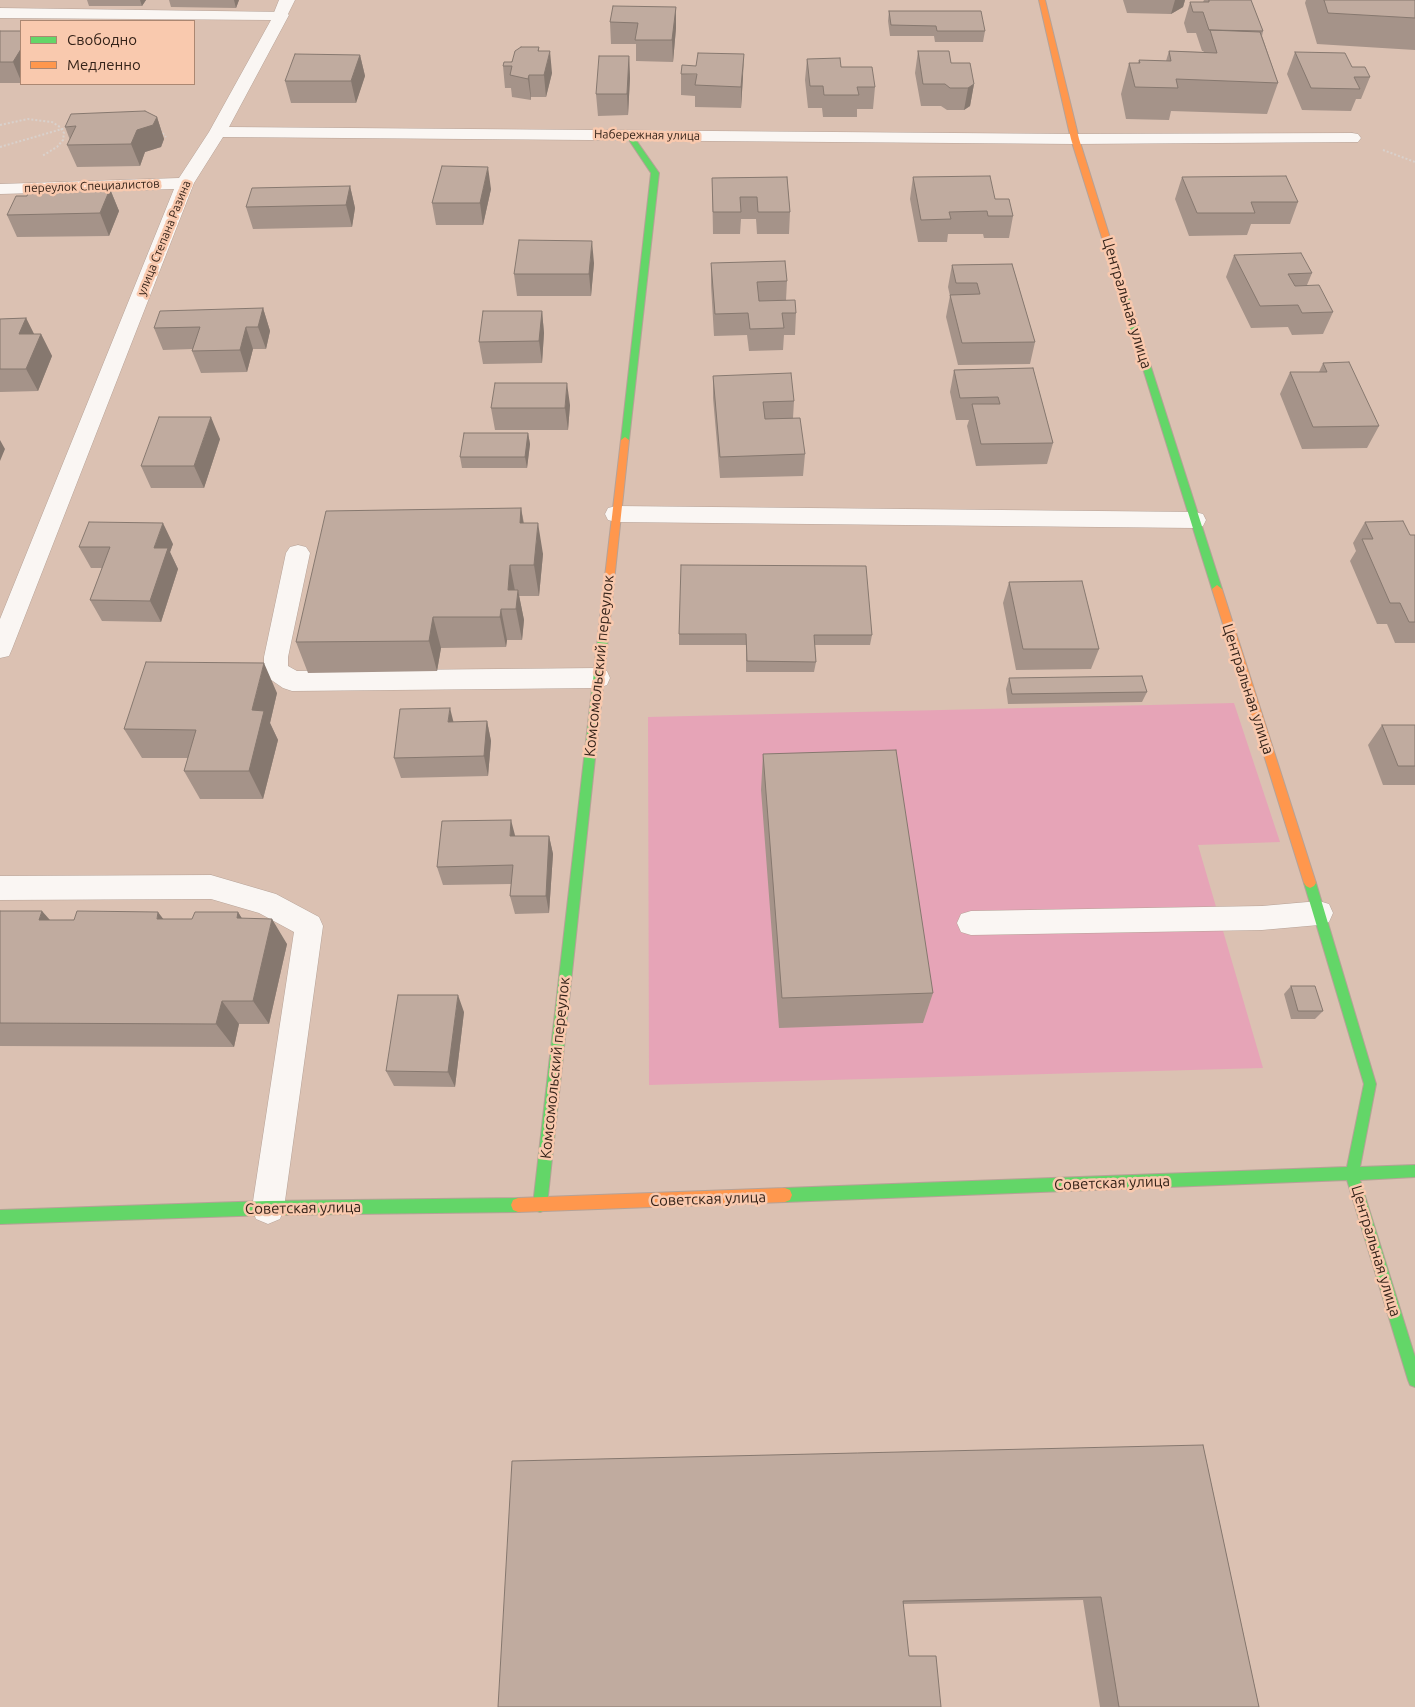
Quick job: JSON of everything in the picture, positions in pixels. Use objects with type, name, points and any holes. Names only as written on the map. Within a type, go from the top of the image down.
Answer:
[{"type":"street","name":"Центральная улица","points":[[1042,0],[1075,139],[1319,913],[1370,1084],[1352,1174],[1415,1380]]},
{"type":"street","name":"улица Степана Разина","points":[[0,13],[284,8],[218,132],[185,183],[0,649]]},
{"type":"street","name":"Набережная улица","points":[[218,132],[1075,139],[1352,138]]},
{"type":"street","name":"Комсомольский переулок","points":[[540,1205],[655,173],[629,134]]},
{"type":"street","name":"переулок Специалистов","points":[[0,189],[185,183]]},
{"type":"street","points":[[616,514],[1195,520]]},
{"type":"street","points":[[298,553],[276,657],[276,670],[292,681],[598,678]]},
{"type":"street","points":[[0,888],[211,887],[266,903],[310,926],[268,1208]]},
{"type":"street","points":[[971,923],[1262,918],[1319,913]]},
{"type":"street","name":"Советская улица","points":[[0,1217],[268,1208],[540,1205],[1415,1172]]},
{"type":"path","points":[[0,125],[14,121],[42,119],[52,122],[61,128],[64,133],[63,140],[57,147],[40,156]]},
{"type":"path","points":[[0,147],[61,128],[76,126]]},
{"type":"path","points":[[159,130],[166,137]]},
{"type":"shaded area","points":[[1234,703],[1280,842],[1198,845],[1263,1068],[649,1085],[648,717]]},
{"type":"building","points":[[1209,0],[1251,0],[1263,31],[1209,30],[1203,12],[1193,12],[1190,2],[1209,2]]},
{"type":"building","points":[[1324,0],[1415,0],[1415,18],[1328,13]]},
{"type":"building","points":[[613,6],[676,7],[672,40],[635,40],[638,23],[610,22]]},
{"type":"building","points":[[889,11],[981,11],[985,31],[937,31],[936,26],[891,25]]},
{"type":"building","points":[[1210,30],[1260,32],[1278,83],[1176,79],[1178,88],[1135,87],[1129,63],[1140,63],[1139,60],[1171,61],[1169,51],[1217,53]]},
{"type":"building","points":[[0,31],[20,31],[20,51],[13,62],[0,62]]},
{"type":"building","points":[[521,47],[539,47],[538,51],[550,51],[544,75],[529,75],[528,79],[510,75],[512,66],[503,66],[504,62],[512,62],[515,51]]},
{"type":"building","points":[[918,51],[949,51],[951,63],[970,63],[974,84],[968,88],[950,88],[945,84],[923,84]]},
{"type":"building","points":[[1295,52],[1345,53],[1352,67],[1365,67],[1370,77],[1354,77],[1360,89],[1311,88]]},
{"type":"building","points":[[698,53],[744,54],[741,87],[695,85],[697,74],[681,74],[682,65],[696,66]]},
{"type":"building","points":[[295,54],[360,55],[351,81],[285,81]]},
{"type":"building","points":[[599,56],[629,56],[627,94],[596,94]]},
{"type":"building","points":[[840,58],[841,67],[872,67],[875,87],[857,87],[859,95],[824,95],[823,86],[810,86],[807,59]]},
{"type":"building","points":[[145,111],[157,117],[153,125],[137,130],[131,144],[67,145],[76,126],[65,127],[71,114]]},
{"type":"building","points":[[442,166],[488,167],[480,203],[432,203]]},
{"type":"building","points":[[990,176],[995,199],[1009,199],[1013,216],[988,216],[987,211],[949,212],[951,219],[921,220],[913,177]]},
{"type":"building","points":[[1286,176],[1298,202],[1251,202],[1255,213],[1197,213],[1182,177]]},
{"type":"building","points":[[787,177],[790,212],[758,212],[757,197],[740,197],[741,212],[713,212],[712,178]]},
{"type":"building","points":[[350,186],[346,205],[246,207],[252,188]]},
{"type":"building","points":[[110,189],[100,213],[7,215],[16,196],[27,196],[29,190]]},
{"type":"building","points":[[519,240],[592,241],[589,274],[514,274]]},
{"type":"building","points":[[1301,253],[1312,273],[1288,274],[1295,286],[1319,285],[1333,312],[1302,313],[1298,305],[1260,306],[1234,255]]},
{"type":"building","points":[[785,261],[787,281],[757,282],[759,301],[795,300],[796,313],[782,313],[784,328],[750,329],[748,313],[715,314],[711,263]]},
{"type":"building","points":[[1012,264],[1035,342],[962,343],[950,295],[980,294],[977,283],[956,283],[952,265]]},
{"type":"building","points":[[263,308],[258,327],[246,327],[240,350],[192,351],[200,327],[154,328],[160,311]]},
{"type":"building","points":[[483,311],[542,311],[539,341],[479,342]]},
{"type":"building","points":[[26,318],[19,334],[41,334],[26,369],[0,369],[0,319]]},
{"type":"building","points":[[1349,362],[1379,426],[1313,427],[1290,372],[1327,372],[1323,363]]},
{"type":"building","points":[[1033,368],[1053,443],[981,444],[972,404],[1000,404],[998,397],[960,398],[954,370]]},
{"type":"building","points":[[791,373],[794,401],[763,402],[765,419],[800,418],[805,454],[720,457],[713,376]]},
{"type":"building","points":[[495,383],[567,383],[565,408],[491,408]]},
{"type":"building","points":[[159,417],[211,417],[194,466],[141,466]]},
{"type":"building","points":[[464,433],[528,433],[525,457],[460,457]]},
{"type":"building","points":[[521,508],[520,523],[538,523],[534,565],[510,565],[508,590],[518,590],[516,609],[501,609],[500,617],[433,617],[429,641],[296,642],[326,511]]},
{"type":"building","points":[[1403,521],[1410,535],[1415,535],[1415,622],[1409,622],[1400,603],[1390,603],[1362,539],[1373,539],[1365,522]]},
{"type":"building","points":[[89,522],[163,523],[154,548],[168,548],[150,601],[90,600],[110,547],[79,547]]},
{"type":"building","points":[[681,565],[866,566],[872,635],[814,635],[816,662],[747,661],[746,634],[679,634]]},
{"type":"building","points":[[1082,581],[1099,649],[1023,649],[1009,582]]},
{"type":"building","points":[[146,662],[264,663],[252,710],[264,711],[249,771],[184,771],[196,730],[124,729]]},
{"type":"building","points":[[1142,676],[1147,692],[1012,694],[1009,678]]},
{"type":"building","points":[[450,708],[448,722],[487,721],[484,756],[394,758],[400,709]]},
{"type":"building","points":[[1382,725],[1415,725],[1415,766],[1398,766]]},
{"type":"building","points":[[896,750],[933,993],[782,998],[763,754]]},
{"type":"building","points":[[511,820],[510,836],[549,836],[546,896],[510,896],[513,865],[437,867],[442,821]]},
{"type":"building","points":[[0,911],[42,911],[39,920],[74,920],[77,911],[158,912],[157,919],[192,919],[195,912],[238,912],[237,918],[272,919],[253,1001],[222,1001],[216,1024],[0,1023]]},
{"type":"building","points":[[1291,986],[1315,986],[1323,1011],[1298,1011]]},
{"type":"building","points":[[398,995],[458,995],[448,1072],[386,1071]]},
{"type":"building","points":[[1203,1445],[1259,1707],[1119,1707],[1101,1597],[903,1601],[909,1656],[936,1656],[941,1707],[498,1707],[512,1461]]},
{"type":"traffic: fast","points":[[625,440],[655,173],[629,134]]},
{"type":"traffic: fast","points":[[1123,292],[1217,589]]},
{"type":"traffic: fast","points":[[540,1205],[605,619]]},
{"type":"traffic: fast","points":[[1310,883],[1370,1084],[1352,1174],[1415,1380]]},
{"type":"traffic: fast","points":[[785,1195],[1415,1171]]},
{"type":"traffic: fast","points":[[0,1217],[268,1208],[518,1205]]},
{"type":"traffic: slow","points":[[1042,0],[1075,139],[1123,292]]},
{"type":"traffic: slow","points":[[605,619],[625,440]]},
{"type":"traffic: slow","points":[[1217,589],[1310,883]]},
{"type":"traffic: slow","points":[[518,1205],[785,1195]]}]
